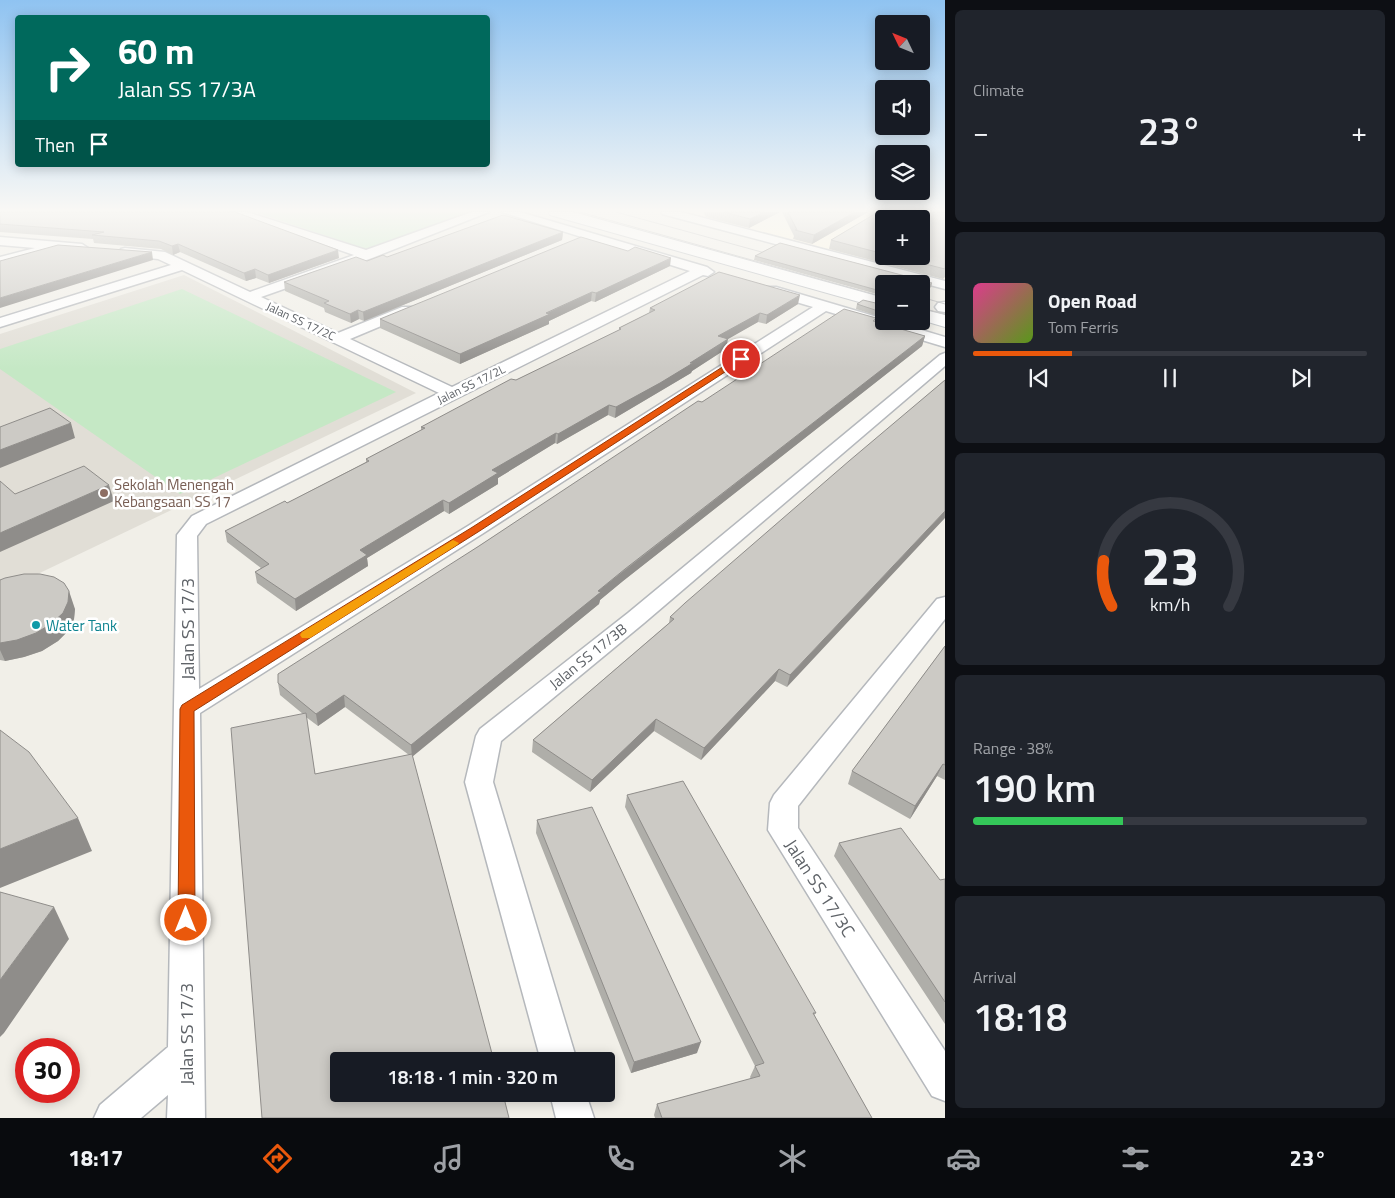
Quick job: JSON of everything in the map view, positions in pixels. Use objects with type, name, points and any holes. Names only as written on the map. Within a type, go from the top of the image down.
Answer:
[{"type":"main road","points":[[742,264],[875,301]]},
{"type":"main road","points":[[930,303],[945,307]]},
{"type":"main road","points":[[930,317],[945,321]]},
{"type":"street","name":"Jalan SS 17/2C","points":[[180,264],[452,393]]},
{"type":"street","points":[[249,297],[342,264]]},
{"type":"street","points":[[682,264],[720,276]]},
{"type":"street","points":[[866,264],[945,284]]},
{"type":"street","points":[[0,323],[184,266]]},
{"type":"street","name":"Jalan SS 17/2L","points":[[240,498],[702,270]]},
{"type":"street","points":[[758,286],[945,342]]},
{"type":"street","points":[[338,339],[418,306]]},
{"type":"street","points":[[187,709],[474,530],[824,306]]},
{"type":"street","name":"Jalan SS 17/3B","points":[[556,1052],[479,782],[489,736],[643,611],[945,358]]},
{"type":"street","name":"Jalan SS 17/3","points":[[186,1118],[187,535],[199,520],[240,498]]},
{"type":"street","name":"Jalan SS 17/3C","points":[[945,604],[784,803],[783,830],[945,1083]]},
{"type":"street","points":[[113,1118],[186,1055]]},
{"type":"street","points":[[570,1102],[575,1118]]},
{"type":"shaded area","points":[[855,264],[930,265],[945,264],[945,288],[930,284],[930,275],[896,275]]},
{"type":"shaded area","name":"Sekolah Menengah Kebangsaan SS 17","points":[[184,275],[416,393],[0,592],[0,334]]},
{"type":"green space","points":[[182,289],[396,392],[180,494],[0,369],[0,349]]},
{"type":"building","points":[[0,264],[112,264],[0,298]]},
{"type":"building","points":[[224,264],[298,264],[268,275],[255,269],[244,273]]},
{"type":"building","points":[[335,264],[483,264],[363,312],[358,310],[350,314],[324,303],[329,301],[284,282]]},
{"type":"building","points":[[514,264],[658,264],[596,293],[592,292],[546,313],[550,314],[460,354],[380,319]]},
{"type":"building","points":[[784,264],[860,264],[902,275],[875,275],[875,289]]},
{"type":"building","points":[[930,264],[945,264],[945,269],[929,265]]},
{"type":"building","points":[[719,272],[800,295],[767,315],[760,313],[718,336],[728,339],[660,383],[616,407],[609,405],[492,470],[498,473],[449,503],[443,500],[360,550],[367,555],[295,599],[255,572],[269,564],[225,531],[285,501],[287,503],[369,461],[366,459],[511,379],[516,380],[621,329],[619,328],[655,310],[650,308]]},
{"type":"building","points":[[863,300],[875,303],[875,310],[857,304]]},
{"type":"building","points":[[844,309],[875,318],[873,321],[875,322],[875,330],[904,330],[925,336],[625,569],[598,591],[601,592],[411,745],[344,695],[316,714],[278,683],[278,674],[479,546],[698,401],[702,402]]},
{"type":"building","points":[[945,380],[945,511],[790,675],[779,669],[704,748],[656,719],[592,780],[533,740],[674,619],[670,617],[685,603]]},
{"type":"building","points":[[50,408],[71,423],[0,450],[0,427]]},
{"type":"building","points":[[84,466],[109,485],[0,533],[0,481],[15,494]]},
{"type":"building","name":"Water Tank","points":[[24,574],[40,574],[54,577],[64,583],[69,591],[68,602],[63,613],[51,624],[36,633],[17,640],[0,643],[0,580]]},
{"type":"building","points":[[945,646],[945,765],[943,764],[915,806],[852,771]]},
{"type":"building","points":[[306,713],[315,774],[412,754],[492,1052],[330,1052],[330,1102],[505,1102],[509,1118],[262,1118],[231,728]]},
{"type":"building","points":[[0,730],[29,752],[78,818],[0,849]]},
{"type":"building","points":[[683,781],[816,1013],[813,1013],[872,1118],[662,1118],[657,1104],[760,1076],[755,1066],[764,1063],[627,795]]},
{"type":"building","points":[[592,807],[701,1042],[634,1062],[537,820]]},
{"type":"building","points":[[901,828],[940,880],[945,879],[945,1002],[839,843]]},
{"type":"building","points":[[0,892],[54,907],[0,980]]},
{"type":"tram line","points":[[767,264],[875,294]]},
{"type":"tram line","points":[[930,300],[945,304]]},
{"type":"tram line","points":[[930,310],[945,314]]},
{"type":"slow traffic","points":[[306,635],[453,543]]},
{"type":"place","name":"Sekolah Menengah Kebangsaan SS 17","points":[[104,493]]},
{"type":"place","name":"Water Tank","points":[[36,625]]},
{"type":"route","points":[[186,920],[187,709],[474,530],[741,359]]}]
